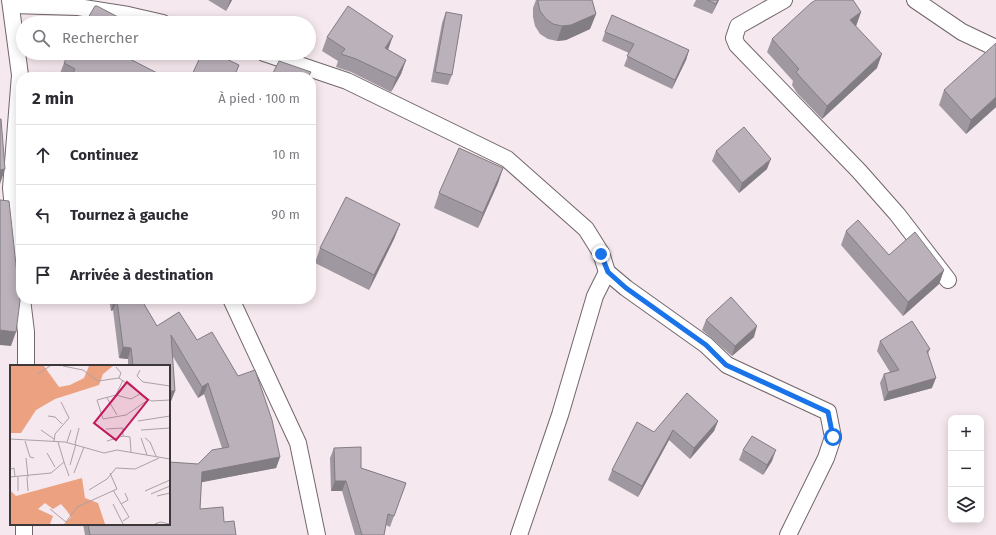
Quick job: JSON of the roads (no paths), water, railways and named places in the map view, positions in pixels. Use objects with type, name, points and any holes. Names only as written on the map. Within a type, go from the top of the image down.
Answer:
[{"type":"street","points":[[784,0],[738,26],[734,38],[737,45],[859,170],[897,214],[948,280]]},
{"type":"street","points":[[915,0],[962,32],[996,48]]},
{"type":"street","points":[[16,43],[11,3],[78,7],[126,16]]},
{"type":"street","points":[[18,60],[20,72]]},
{"type":"street","points":[[285,60],[347,81],[507,159],[586,229],[601,254],[608,272],[626,288],[706,345],[726,365],[828,412],[833,437],[826,458],[788,535]]},
{"type":"street","points":[[519,535],[560,415],[595,296],[608,272]]},
{"type":"street","points":[[23,304],[26,332],[26,365]]},
{"type":"street","points":[[233,304],[298,443],[317,535]]}]
